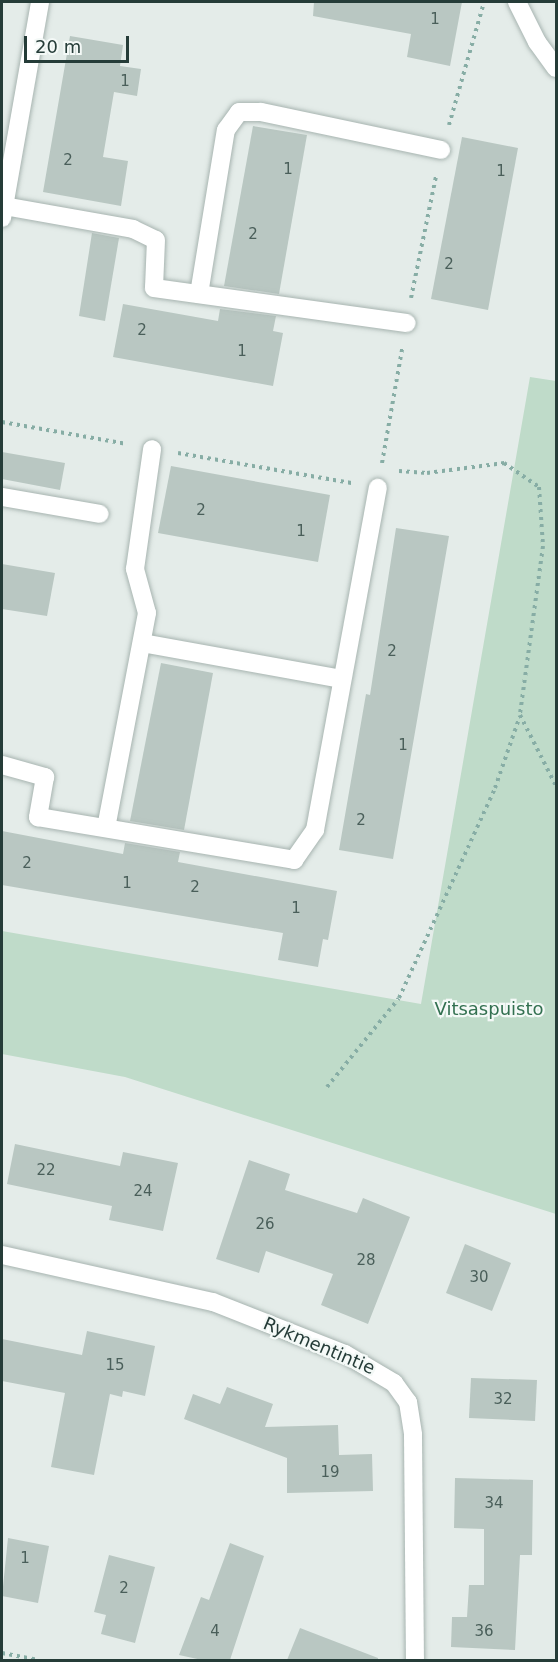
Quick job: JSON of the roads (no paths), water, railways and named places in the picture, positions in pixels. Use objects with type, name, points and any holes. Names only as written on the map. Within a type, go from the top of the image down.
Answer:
[{"type":"street","points":[[40,2],[3,212],[133,229],[156,240],[154,288],[407,323]]},
{"type":"street","points":[[517,2],[537,42],[556,68]]},
{"type":"street","points":[[199,294],[226,130],[239,112],[261,112],[441,150]]},
{"type":"street","points":[[106,828],[147,613],[135,569],[152,448]]},
{"type":"street","points":[[2,765],[45,777],[38,817],[294,860],[315,830],[378,488]]},
{"type":"street","points":[[2,497],[100,514]]},
{"type":"street","points":[[142,643],[342,679]]},
{"type":"street","name":"Rykmentintie","points":[[2,1255],[213,1302],[345,1353],[394,1383],[408,1402],[413,1436],[415,1660]]},
{"type":"park label","name":"Vitsaspuisto","points":[[489,1009]]}]
